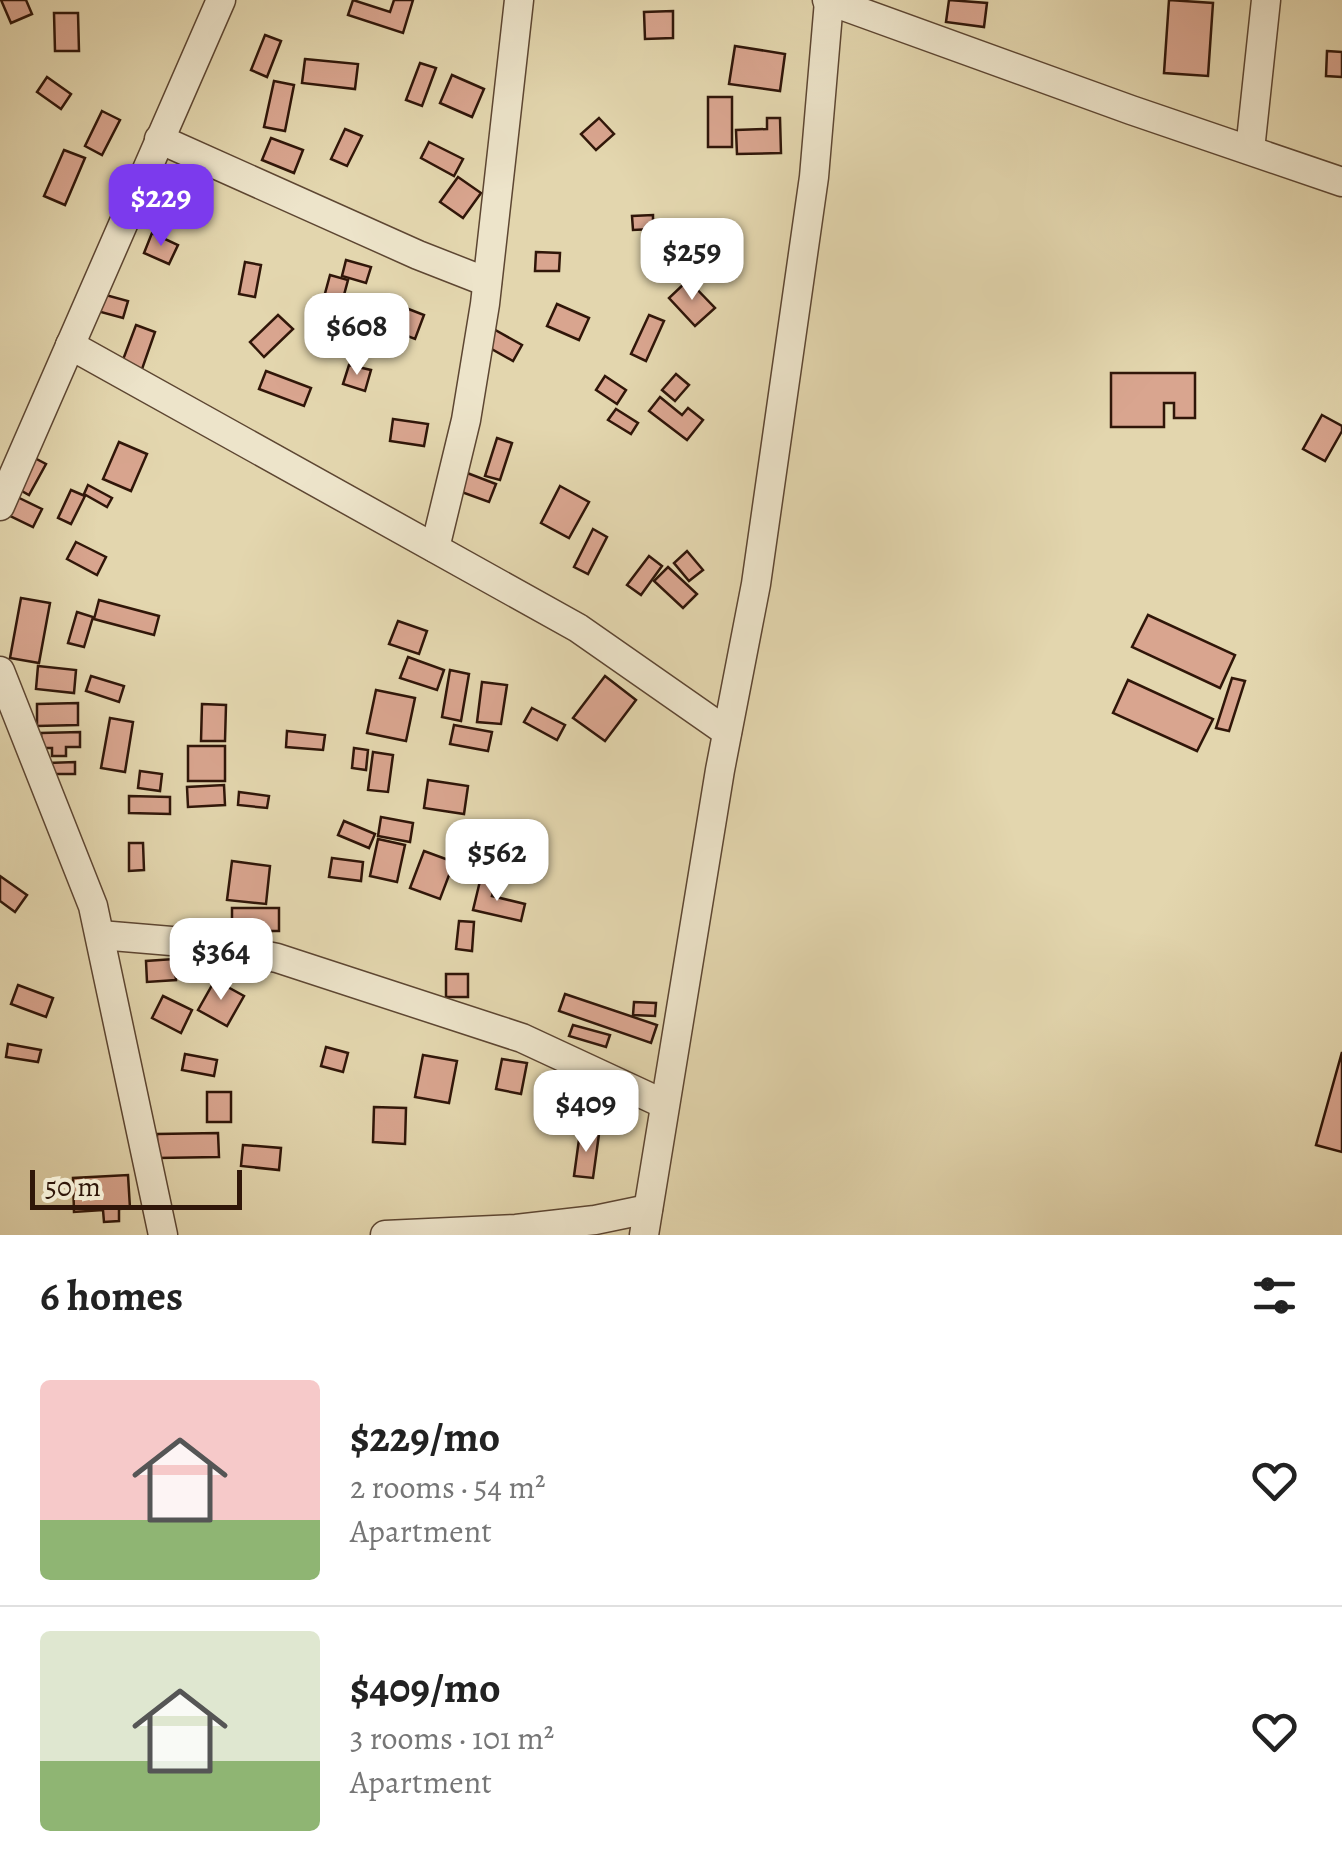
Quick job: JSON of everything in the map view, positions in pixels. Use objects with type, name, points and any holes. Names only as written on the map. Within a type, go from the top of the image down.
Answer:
[{"type":"street","points":[[0,506],[221,0]]},
{"type":"street","points":[[435,548],[466,420],[519,0]]},
{"type":"street","points":[[385,1235],[516,1229],[596,1220],[646,1222],[756,584],[814,177],[828,0],[1342,182]]},
{"type":"street","points":[[1250,150],[1266,0]]},
{"type":"street","points":[[159,139],[486,282]]},
{"type":"street","points":[[70,345],[578,628],[728,732]]},
{"type":"street","points":[[0,671],[93,906],[163,1235]]},
{"type":"street","points":[[100,935],[207,944],[277,958],[522,1038],[664,1104]]},
{"type":"building","points":[[1,0],[26,0],[32,14],[11,23]]},
{"type":"building","points":[[353,0],[390,12],[394,0],[413,0],[403,33],[348,15]]},
{"type":"building","points":[[949,0],[987,3],[984,27],[946,22]]},
{"type":"building","points":[[1169,0],[1213,3],[1208,76],[1164,73]]},
{"type":"building","points":[[673,11],[673,38],[645,39],[644,12]]},
{"type":"building","points":[[54,13],[78,13],[79,51],[55,51]]},
{"type":"building","points":[[265,35],[281,41],[267,77],[251,70]]},
{"type":"building","points":[[735,46],[785,54],[780,91],[729,84]]},
{"type":"building","points":[[1327,51],[1342,52],[1342,77],[1326,76]]},
{"type":"building","points":[[305,59],[358,64],[355,89],[302,83]]},
{"type":"building","points":[[420,63],[436,68],[422,106],[406,100]]},
{"type":"building","points":[[452,75],[484,89],[472,117],[440,103]]},
{"type":"building","points":[[47,77],[71,94],[61,109],[37,92]]},
{"type":"building","points":[[274,81],[294,85],[285,131],[264,127]]},
{"type":"building","points":[[708,97],[732,97],[732,147],[708,147]]},
{"type":"building","points":[[102,111],[120,120],[102,155],[85,146]]},
{"type":"building","points":[[599,118],[614,134],[596,150],[581,134]]},
{"type":"building","points":[[767,118],[780,118],[781,153],[737,154],[736,130],[767,129]]},
{"type":"building","points":[[345,129],[362,136],[347,166],[331,159]]},
{"type":"building","points":[[271,138],[303,150],[294,173],[262,160]]},
{"type":"building","points":[[429,142],[463,159],[454,176],[421,158]]},
{"type":"building","points":[[64,150],[85,158],[65,205],[44,196]]},
{"type":"building","points":[[458,177],[481,193],[463,218],[440,202]]},
{"type":"building","points":[[653,215],[653,229],[633,230],[632,216]]},
{"type":"building","points":[[152,233],[178,245],[169,264],[144,253]]},
{"type":"building","points":[[536,252],[560,253],[559,271],[535,271]]},
{"type":"building","points":[[346,260],[371,267],[366,283],[342,276]]},
{"type":"building","points":[[245,262],[261,265],[255,297],[239,294]]},
{"type":"building","points":[[330,275],[348,280],[338,317],[320,312]]},
{"type":"building","points":[[688,280],[715,308],[695,326],[669,298]]},
{"type":"building","points":[[102,294],[128,301],[123,318],[97,311]]},
{"type":"building","points":[[393,303],[424,315],[415,339],[384,327]]},
{"type":"building","points":[[557,304],[589,318],[579,340],[547,326]]},
{"type":"building","points":[[278,315],[293,329],[264,357],[250,342]]},
{"type":"building","points":[[649,315],[664,321],[646,361],[631,354]]},
{"type":"building","points":[[136,325],[155,332],[141,372],[121,365]]},
{"type":"building","points":[[490,327],[522,345],[513,361],[481,343]]},
{"type":"building","points":[[349,365],[371,370],[365,391],[343,384]]},
{"type":"building","points":[[266,371],[311,388],[304,406],[259,389]]},
{"type":"building","points":[[1111,373],[1195,373],[1195,418],[1174,418],[1174,403],[1164,403],[1164,427],[1111,427]]},
{"type":"building","points":[[676,374],[689,385],[675,401],[662,390]]},
{"type":"building","points":[[605,376],[626,390],[617,404],[596,390]]},
{"type":"building","points":[[660,397],[682,415],[688,408],[703,420],[687,440],[649,411]]},
{"type":"building","points":[[616,409],[638,423],[631,434],[608,420]]},
{"type":"building","points":[[1322,415],[1342,426],[1325,461],[1303,449]]},
{"type":"building","points":[[393,419],[428,424],[424,446],[390,441]]},
{"type":"building","points":[[497,438],[512,443],[500,480],[485,476]]},
{"type":"building","points":[[119,442],[147,454],[131,491],[103,479]]},
{"type":"building","points":[[27,454],[46,464],[29,495],[11,485]]},
{"type":"building","points":[[462,471],[496,484],[489,502],[456,490]]},
{"type":"building","points":[[88,485],[112,498],[107,507],[84,494]]},
{"type":"building","points":[[560,486],[589,502],[569,538],[541,523]]},
{"type":"building","points":[[71,490],[85,496],[71,524],[58,518]]},
{"type":"building","points":[[9,493],[42,509],[33,527],[0,511]]},
{"type":"building","points":[[593,529],[607,537],[588,574],[574,567]]},
{"type":"building","points":[[76,542],[106,557],[97,575],[67,559]]},
{"type":"building","points":[[687,551],[703,570],[689,581],[674,563]]},
{"type":"building","points":[[649,556],[662,566],[641,595],[627,585]]},
{"type":"building","points":[[668,567],[697,594],[683,608],[654,581]]},
{"type":"building","points":[[21,598],[50,603],[39,663],[10,658]]},
{"type":"building","points":[[99,600],[159,616],[154,635],[94,619]]},
{"type":"building","points":[[77,612],[93,617],[84,647],[68,643]]},
{"type":"building","points":[[1148,615],[1235,655],[1220,688],[1132,647]]},
{"type":"building","points":[[398,621],[427,631],[419,654],[389,644]]},
{"type":"building","points":[[408,657],[444,670],[437,690],[400,678]]},
{"type":"building","points":[[38,666],[76,670],[74,693],[36,689]]},
{"type":"building","points":[[450,670],[469,674],[461,721],[442,717]]},
{"type":"building","points":[[91,676],[124,686],[119,702],[86,691]]},
{"type":"building","points":[[605,676],[636,700],[605,741],[573,718]]},
{"type":"building","points":[[1232,678],[1245,681],[1229,731],[1216,728]]},
{"type":"building","points":[[1128,680],[1213,719],[1197,751],[1113,713]]},
{"type":"building","points":[[482,682],[507,685],[501,724],[477,722]]},
{"type":"building","points":[[376,690],[415,698],[406,741],[367,733]]},
{"type":"building","points":[[78,703],[78,725],[37,726],[37,704]]},
{"type":"building","points":[[202,704],[226,705],[225,741],[201,741]]},
{"type":"building","points":[[532,708],[565,725],[557,740],[524,722]]},
{"type":"building","points":[[110,718],[133,722],[125,772],[101,768]]},
{"type":"building","points":[[454,725],[492,732],[488,751],[450,744]]},
{"type":"building","points":[[287,731],[325,735],[323,750],[286,747]]},
{"type":"building","points":[[80,732],[80,747],[66,747],[66,756],[52,756],[52,748],[42,748],[41,733]]},
{"type":"building","points":[[188,746],[225,746],[225,781],[188,781]]},
{"type":"building","points":[[354,748],[368,750],[366,770],[352,768]]},
{"type":"building","points":[[373,752],[393,755],[388,792],[368,790]]},
{"type":"building","points":[[75,762],[75,774],[48,774],[48,763]]},
{"type":"building","points":[[140,771],[162,774],[160,791],[138,788]]},
{"type":"building","points":[[428,780],[468,786],[464,814],[424,808]]},
{"type":"building","points":[[224,785],[225,805],[188,807],[187,787]]},
{"type":"building","points":[[239,792],[269,796],[267,808],[238,805]]},
{"type":"building","points":[[129,796],[170,797],[170,814],[129,813]]},
{"type":"building","points":[[381,817],[413,823],[410,842],[378,836]]},
{"type":"building","points":[[344,821],[375,834],[369,848],[338,835]]},
{"type":"building","points":[[378,839],[405,845],[397,882],[370,876]]},
{"type":"building","points":[[129,843],[143,843],[144,870],[129,871]]},
{"type":"building","points":[[424,851],[454,862],[440,899],[410,888]]},
{"type":"building","points":[[332,858],[363,862],[361,881],[329,877]]},
{"type":"building","points":[[232,861],[270,866],[266,904],[227,900]]},
{"type":"building","points":[[0,876],[27,895],[15,912],[0,901]]},
{"type":"building","points":[[480,881],[495,885],[492,896],[525,904],[521,921],[473,910]]},
{"type":"building","points":[[232,908],[279,908],[279,931],[232,931]]},
{"type":"building","points":[[459,921],[474,922],[472,951],[456,949]]},
{"type":"building","points":[[209,953],[241,955],[240,972],[209,970]]},
{"type":"building","points":[[174,959],[176,980],[147,982],[146,961]]},
{"type":"building","points":[[446,974],[468,974],[468,997],[446,997]]},
{"type":"building","points":[[215,980],[244,996],[227,1026],[198,1010]]},
{"type":"building","points":[[18,985],[53,998],[46,1017],[11,1004]]},
{"type":"building","points":[[565,994],[657,1025],[651,1043],[559,1011]]},
{"type":"building","points":[[163,996],[192,1010],[181,1033],[152,1018]]},
{"type":"building","points":[[634,1002],[656,1003],[655,1016],[633,1015]]},
{"type":"building","points":[[573,1025],[610,1035],[606,1047],[569,1036]]},
{"type":"building","points":[[8,1044],[41,1050],[38,1062],[6,1057]]},
{"type":"building","points":[[326,1047],[348,1053],[343,1072],[321,1066]]},
{"type":"building","points":[[1342,1052],[1342,1152],[1316,1145]]},
{"type":"building","points":[[185,1054],[217,1060],[214,1076],[182,1070]]},
{"type":"building","points":[[423,1055],[457,1061],[449,1103],[415,1097]]},
{"type":"building","points":[[502,1059],[527,1063],[521,1094],[496,1089]]},
{"type":"building","points":[[207,1092],[231,1092],[231,1122],[207,1122]]},
{"type":"building","points":[[374,1107],[406,1108],[405,1144],[373,1142]]},
{"type":"building","points":[[580,1132],[599,1134],[593,1178],[574,1176]]},
{"type":"building","points":[[218,1133],[219,1157],[157,1158],[157,1134]]},
{"type":"building","points":[[243,1145],[281,1148],[279,1170],[241,1166]]},
{"type":"building","points":[[128,1175],[130,1208],[119,1209],[119,1221],[104,1222],[103,1210],[74,1212],[73,1178]]}]
